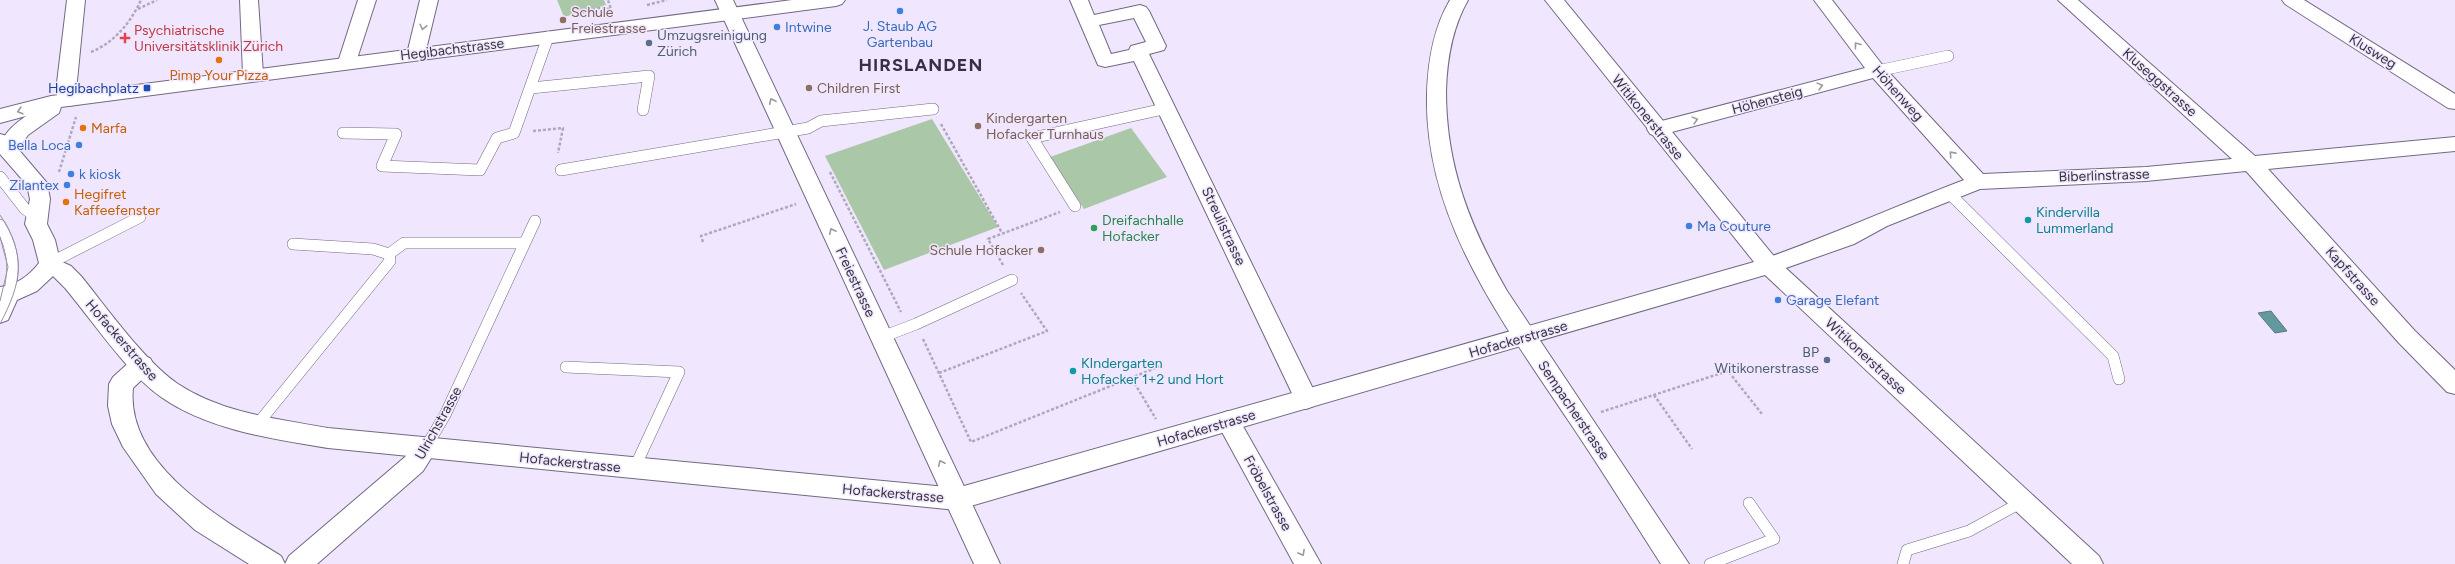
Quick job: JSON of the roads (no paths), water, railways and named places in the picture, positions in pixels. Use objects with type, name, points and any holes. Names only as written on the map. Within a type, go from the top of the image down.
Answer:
[{"type":"street","points":[[73,105],[66,91],[76,0]]},
{"type":"street","points":[[249,0],[253,74]]},
{"type":"street","points":[[347,62],[367,0]]},
{"type":"street","points":[[416,54],[429,0]]},
{"type":"street","name":"Hegibachstrasse","points":[[4,145],[27,124],[73,105],[253,74],[548,37],[727,7],[836,0]]},
{"type":"street","points":[[1079,0],[1088,22],[1105,61],[1140,54],[1138,50],[1157,46],[1140,11],[1088,22]]},
{"type":"street","name":"Sempacherstrasse","points":[[1459,0],[1445,34],[1436,83],[1436,130],[1442,167],[1449,195],[1468,241],[1525,337],[1676,564]]},
{"type":"street","name":"Witikonerstrasse","points":[[1554,0],[1769,266],[2090,564]]},
{"type":"street","name":"Höhenweg","points":[[1823,0],[1877,71],[1978,182]]},
{"type":"street","name":"Kluseggstrasse","points":[[2067,0],[2252,165]]},
{"type":"street","name":"Klusweg","points":[[2291,0],[2455,103]]},
{"type":"street","name":"Freiestrasse","points":[[727,7],[957,499],[983,563]]},
{"type":"street","name":"Streulistrasse","points":[[1140,54],[1168,108],[1306,399]]},
{"type":"street","name":"Höhensteig","points":[[1657,129],[1877,71]]},
{"type":"street","name":"Hegibachstrasse","points":[[0,116],[51,102],[73,105]]},
{"type":"street","name":"Biberlinstrasse","points":[[1769,266],[1846,238],[1880,221],[1978,182],[2027,178],[2146,174],[2252,165],[2455,144]]},
{"type":"street","points":[[3,301],[29,285],[43,274],[50,264],[44,240],[36,224],[40,199],[37,183],[4,145]]},
{"type":"street","name":"Kapfstrasse","points":[[2252,165],[2407,337],[2455,386]]},
{"type":"street","name":"Hofackerstrasse","points":[[50,264],[63,272],[73,282],[142,365],[169,390],[197,406],[256,426],[306,435],[634,469],[957,499],[1769,266]]},
{"type":"street","points":[[142,365],[121,384],[120,408],[130,437],[148,466],[175,497],[204,522],[272,564]]},
{"type":"street","name":"Fröbelstrasse","points":[[1228,421],[1308,564]]},
{"type":"street","name":"Ulrichstrasse","points":[[298,564],[414,464],[426,447]]},
{"type":"lane","points":[[343,133],[396,134],[382,166],[480,170],[497,138],[514,133],[548,37]]},
{"type":"lane","points":[[1877,71],[1948,56]]},
{"type":"lane","points":[[531,88],[649,76],[643,110]]},
{"type":"lane","points":[[1075,206],[1032,138],[1168,108]]},
{"type":"lane","points":[[561,170],[808,128],[821,121],[933,110]]},
{"type":"lane","points":[[0,177],[25,208],[36,217]]},
{"type":"lane","points":[[1949,193],[2114,356],[2119,379]]},
{"type":"lane","points":[[50,264],[140,217]]},
{"type":"lane","name":"Ulrichstrasse","points":[[426,447],[445,415],[535,221]]},
{"type":"lane","points":[[0,225],[12,251],[14,271],[3,301]]},
{"type":"lane","points":[[389,254],[404,243],[524,243]]},
{"type":"lane","points":[[293,244],[373,249],[389,254]]},
{"type":"lane","points":[[256,426],[382,274],[390,261],[389,254]]},
{"type":"lane","points":[[882,337],[912,326],[1012,280]]},
{"type":"lane","points":[[566,368],[679,372],[634,469]]},
{"type":"lane","points":[[1903,564],[1907,550],[1970,531],[2022,502]]},
{"type":"lane","points":[[1710,564],[1774,539],[1748,503]]},
{"type":"tram line","points":[[0,215],[9,230],[18,256],[17,282],[0,324]]},
{"type":"tram line","points":[[0,237],[8,267],[0,301]]},
{"type":"place","name":"J. Staub AG Gartenbau","points":[[900,11]]},
{"type":"place","name":"Schule Freiestrasse","points":[[563,20]]},
{"type":"place","name":"Intwine","points":[[777,27]]},
{"type":"place","name":"Psychiatrische Universitätsklinik Zürich","points":[[125,38]]},
{"type":"place","name":"Umzugsreinigung Zürich","points":[[649,43]]},
{"type":"place","name":"Pimp Your Pizza","points":[[219,60]]},
{"type":"place","name":"Hegibachplatz","points":[[147,88]]},
{"type":"place","name":"Children First","points":[[809,88]]},
{"type":"place","name":"Kindergarten Hofacker Turnhaus","points":[[978,126]]},
{"type":"place","name":"Marfa","points":[[83,128]]},
{"type":"place","name":"Bella Loca","points":[[79,145]]},
{"type":"place","name":"k kiosk","points":[[71,174]]},
{"type":"place","name":"Zilantex","points":[[67,185]]},
{"type":"place","name":"Hegifret Kaffeefenster","points":[[66,202]]},
{"type":"place","name":"Kindervilla Lummerland","points":[[2028,220]]},
{"type":"place","name":"Ma Couture","points":[[1689,226]]},
{"type":"place","name":"Dreifachhalle Hofacker","points":[[1094,228]]},
{"type":"place","name":"Schule Hofacker","points":[[1041,250]]},
{"type":"place","name":"Garage Elefant","points":[[1778,300]]},
{"type":"place","name":"BP Witikonerstrasse","points":[[1827,360]]},
{"type":"place","name":"KIndergarten Hofacker 1+2 und Hort","points":[[1073,371]]},
{"type":"district","name":"HIRSLANDEN","points":[[921,65]]}]
